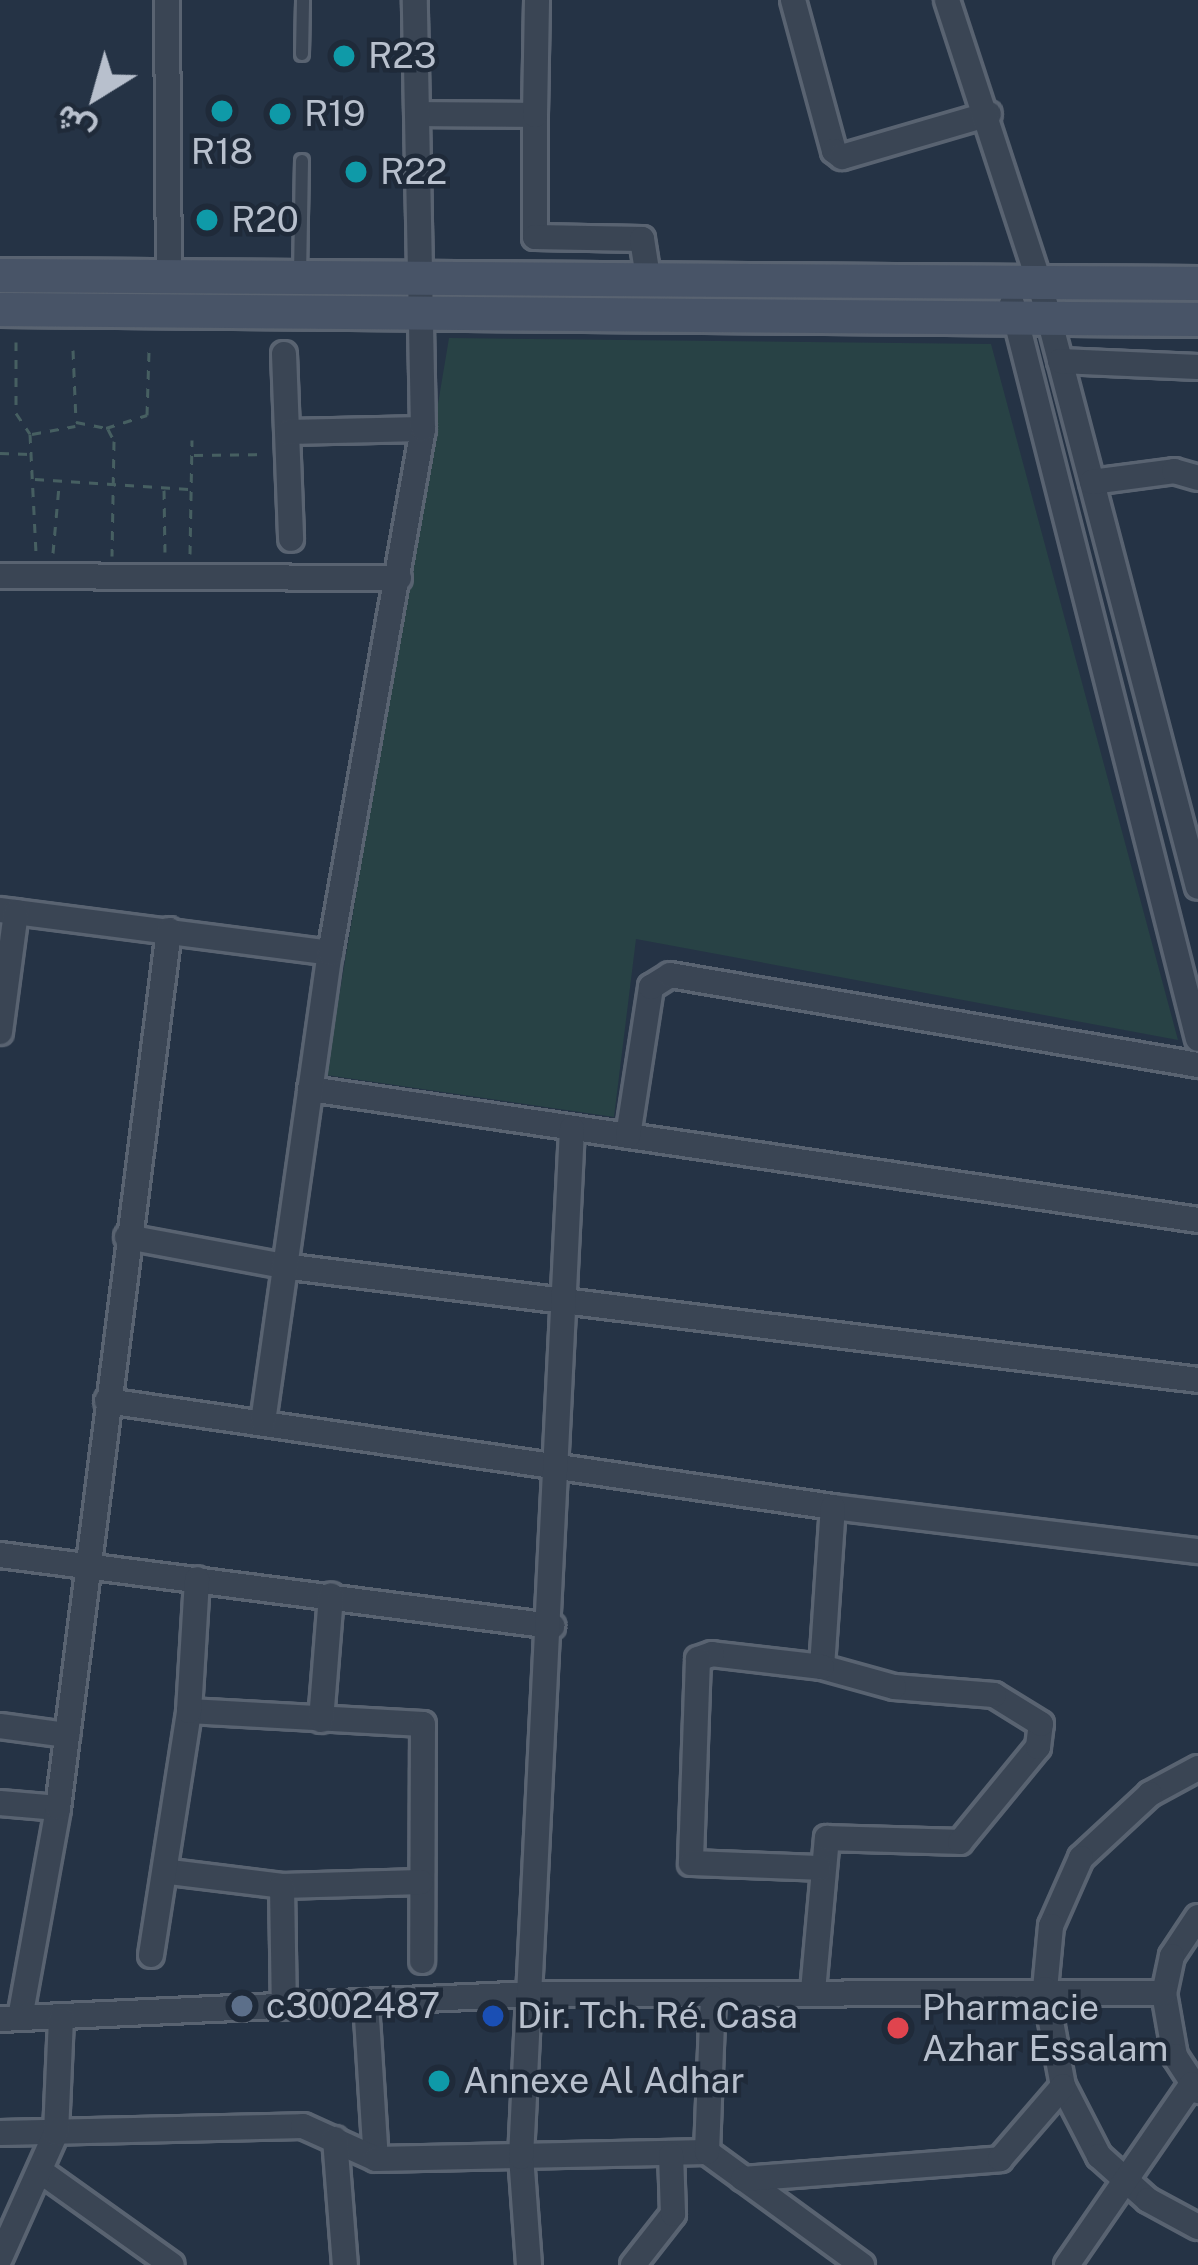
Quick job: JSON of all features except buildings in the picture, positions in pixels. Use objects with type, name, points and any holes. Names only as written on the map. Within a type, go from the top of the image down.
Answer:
[{"type":"street","points":[[167,0],[169,277]]},
{"type":"street","points":[[263,1422],[330,953],[423,429],[415,0]]},
{"type":"street","points":[[534,276],[537,0]]},
{"type":"street","points":[[793,0],[834,151],[842,157],[989,114]]},
{"type":"street","points":[[947,0],[989,114],[1028,244],[1026,284],[1011,318],[1198,1040]]},
{"type":"street","points":[[420,114],[535,115]]},
{"type":"street","points":[[535,237],[642,239],[648,277]]},
{"type":"street","points":[[0,275],[1198,284]]},
{"type":"street","points":[[1026,284],[1048,318],[1198,887]]},
{"type":"street","points":[[0,309],[1198,319]]},
{"type":"street","points":[[284,354],[291,539]]},
{"type":"street","points":[[1060,361],[1198,367]]},
{"type":"street","points":[[288,443],[423,429]]},
{"type":"street","points":[[1092,482],[1174,471],[1198,478]]},
{"type":"street","points":[[0,576],[399,578]]},
{"type":"street","points":[[0,1032],[8,911],[330,953]]},
{"type":"street","points":[[169,929],[58,1808],[10,2019],[532,1994],[713,1998],[813,1991],[1164,1993]]},
{"type":"street","points":[[628,1136],[651,987],[670,975],[1198,1065]]},
{"type":"street","points":[[310,1089],[1198,1220]]},
{"type":"street","points":[[529,2265],[521,2157],[552,1626],[572,1127]]},
{"type":"street","points":[[128,1237],[284,1266],[1198,1380]]},
{"type":"street","points":[[107,1401],[832,1508],[1198,1551]]},
{"type":"street","points":[[822,1667],[832,1508]]},
{"type":"street","points":[[0,1555],[552,1626]]},
{"type":"street","points":[[151,1955],[155,1900],[170,1872],[190,1711],[196,1580]]},
{"type":"street","points":[[321,1720],[331,1595]]},
{"type":"street","points":[[813,1991],[819,1868],[832,1836],[960,1842],[1004,1796],[1044,1729],[994,1695],[848,1679],[822,1667],[712,1654],[698,1659],[689,1857],[698,1866],[819,1868]]},
{"type":"street","points":[[190,1711],[423,1724],[422,1961]]},
{"type":"street","points":[[0,1726],[67,1735]]},
{"type":"street","points":[[1198,1768],[1150,1795],[1081,1858],[1051,1926],[1045,1989],[1063,2086],[1099,2156],[1122,2182],[1198,2227]]},
{"type":"street","points":[[0,1803],[58,1808]]},
{"type":"street","points":[[170,1872],[282,1886],[421,1882]]},
{"type":"street","points":[[282,1886],[284,2007]]},
{"type":"street","points":[[1078,2262],[1122,2182],[1195,2087],[1170,2041],[1164,1993],[1172,1956],[1198,1917]]},
{"type":"street","points":[[707,2152],[713,1998]]},
{"type":"street","points":[[366,2002],[376,2158]]},
{"type":"street","points":[[0,2258],[43,2173],[56,2133],[61,2019]]},
{"type":"street","points":[[743,2179],[1000,2158],[1063,2086]]},
{"type":"street","points":[[0,2133],[303,2126],[376,2158],[707,2152],[862,2265]]},
{"type":"street","points":[[334,2139],[345,2265]]},
{"type":"street","points":[[633,2265],[673,2214],[671,2155]]},
{"type":"street","points":[[43,2173],[172,2265]]},
{"type":"lane","points":[[302,0],[302,54]]},
{"type":"lane","points":[[300,276],[302,161]]},
{"type":"path","points":[[16,342],[16,413],[30,434],[38,554],[56,549],[59,484]]},
{"type":"path","points":[[74,350],[79,424]]},
{"type":"path","points":[[30,434],[79,424],[106,428],[147,416],[149,350]]},
{"type":"path","points":[[106,428],[114,441],[112,577]]},
{"type":"path","points":[[164,488],[164,547],[177,557],[193,551],[192,440]]},
{"type":"path","points":[[192,455],[288,443]]},
{"type":"path","points":[[0,453],[32,454]]},
{"type":"path","points":[[34,477],[59,484],[189,489]]},
{"type":"green space","points":[[449,338],[991,344],[1178,1040],[636,939],[614,1117],[326,1075]]},
{"type":"place","name":"R23","points":[[344,56]]},
{"type":"place","name":"R18","points":[[222,111]]},
{"type":"place","name":"R19","points":[[280,114]]},
{"type":"place","name":"R22","points":[[356,172]]},
{"type":"place","name":"R20","points":[[207,220]]},
{"type":"place","name":"c3002487","points":[[242,2006]]},
{"type":"place","name":"Dir. Tch. Ré. Casa","points":[[493,2016]]},
{"type":"place","name":"Pharmacie Azhar Essalam","points":[[898,2028]]},
{"type":"place","name":"Annexe Al Adhar","points":[[439,2081]]}]
